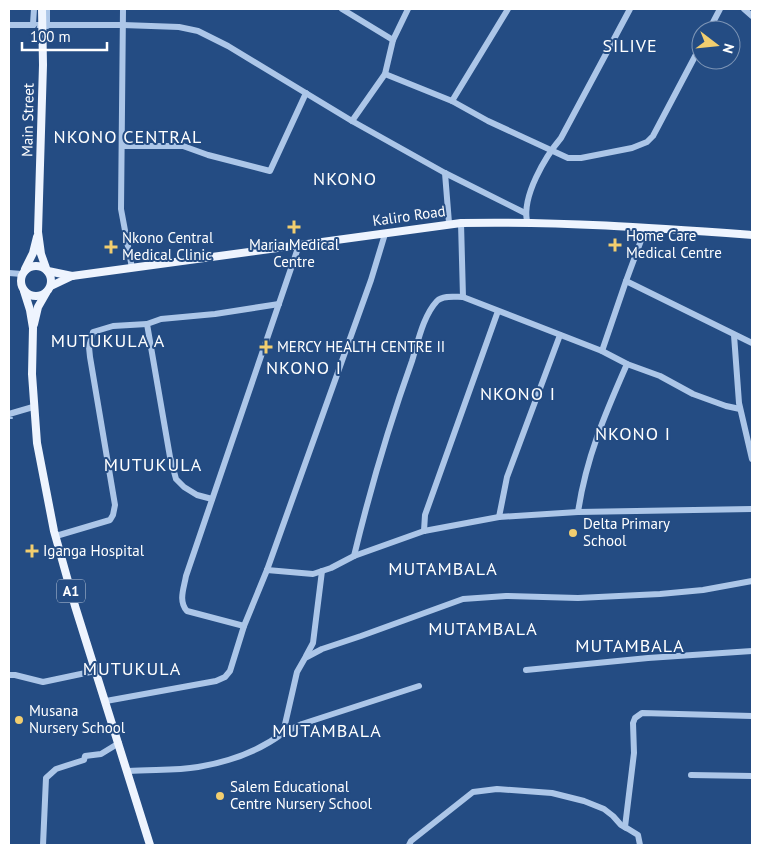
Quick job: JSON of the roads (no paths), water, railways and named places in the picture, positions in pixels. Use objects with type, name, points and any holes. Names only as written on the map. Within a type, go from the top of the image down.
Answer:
[{"type":"main road","name":"Main Street","points":[[38,232],[45,26],[42,9]]},
{"type":"main road","name":"Kaliro Road","points":[[51,286],[72,276],[461,222],[526,217],[752,235]]},
{"type":"main road","name":"A1","points":[[33,328],[38,308],[51,286],[41,254],[38,232]]},
{"type":"main road","name":"A1","points":[[38,232],[33,253],[20,282],[30,310],[33,328],[33,407],[41,467],[56,536],[95,671],[150,845]]},
{"type":"main road","points":[[24,271],[31,266],[47,269]]},
{"type":"main road","name":"Kaliro Road","points":[[47,269],[72,276]]},
{"type":"main road","points":[[24,291],[33,294],[46,293]]},
{"type":"street","points":[[33,24],[34,9]]},
{"type":"street","name":"Main Street","points":[[45,26],[47,9]]},
{"type":"street","points":[[122,9],[121,209],[132,268]]},
{"type":"street","points":[[342,9],[393,40]]},
{"type":"street","points":[[352,121],[385,74],[393,40],[408,9]]},
{"type":"street","points":[[452,101],[508,9]]},
{"type":"street","points":[[9,25],[123,25],[179,27],[198,31],[228,46],[352,121],[526,217],[536,180],[551,151],[561,138],[630,9]]},
{"type":"street","points":[[744,9],[752,16]]},
{"type":"street","points":[[385,74],[452,101],[488,121],[551,151],[568,158],[581,158],[632,148],[647,142],[654,136],[691,64]]},
{"type":"street","points":[[122,146],[183,146],[270,171],[306,93]]},
{"type":"street","points":[[445,173],[449,224]]},
{"type":"street","points":[[461,222],[463,297]]},
{"type":"street","points":[[602,351],[646,227]]},
{"type":"street","points":[[106,701],[216,681],[225,677],[230,671],[244,626],[267,570],[371,280],[385,234]]},
{"type":"street","points":[[244,626],[187,611],[182,606],[182,599],[186,576],[299,245]]},
{"type":"street","points":[[9,273],[24,271]]},
{"type":"street","points":[[626,280],[752,343]]},
{"type":"street","points":[[354,556],[371,486],[403,386],[426,320],[438,300],[444,297],[463,297],[602,351],[627,364],[660,376],[694,394],[740,409]]},
{"type":"street","points":[[56,536],[110,520],[115,505],[90,357],[89,347],[93,332],[113,326],[147,324],[162,319],[215,314],[279,304]]},
{"type":"street","points":[[424,531],[425,515],[498,311]]},
{"type":"street","points":[[147,324],[170,457],[176,479],[190,491],[212,499]]},
{"type":"street","points":[[500,518],[507,477],[560,335]]},
{"type":"street","points":[[734,335],[740,409],[750,438],[752,459]]},
{"type":"street","points":[[578,512],[583,482],[592,448],[627,364]]},
{"type":"street","points":[[9,414],[33,407]]},
{"type":"street","points":[[267,570],[313,574],[354,556],[424,531],[500,518],[578,512],[752,509]]},
{"type":"street","points":[[284,733],[297,672],[306,658],[312,643],[322,570]]},
{"type":"street","points":[[306,658],[322,649],[463,599],[506,596],[578,598],[660,594],[703,590],[752,581]]},
{"type":"street","points":[[526,670],[648,658],[752,651]]},
{"type":"street","points":[[9,675],[43,682],[95,671]]},
{"type":"street","points":[[128,771],[196,767],[242,755],[272,742],[284,733],[300,726],[419,686]]},
{"type":"street","points":[[288,713],[300,726]]},
{"type":"street","points":[[626,828],[634,753],[633,723],[638,714],[752,716]]},
{"type":"street","points":[[42,845],[46,778],[56,769],[84,760],[84,756],[101,754],[119,743]]},
{"type":"street","points":[[691,775],[752,776]]},
{"type":"street","points":[[409,845],[411,841],[473,792],[497,790],[552,793],[604,809],[620,825],[638,835],[640,845]]},
{"type":"place","name":"Maria Medical Centre","points":[[294,227]]},
{"type":"place","name":"Home Care Medical Centre","points":[[615,245]]},
{"type":"place","name":"Nkono Central Medical Clinic","points":[[111,247]]},
{"type":"place","name":"MERCY HEALTH CENTRE II","points":[[266,347]]},
{"type":"place","name":"Delta Primary School","points":[[573,533]]},
{"type":"place","name":"Iganga Hospital","points":[[32,551]]},
{"type":"place","name":"Musana Nursery School","points":[[19,720]]},
{"type":"place","name":"Salem Educational Centre Nursery School","points":[[220,796]]},
{"type":"district","name":"SILIVE","points":[[630,46]]},
{"type":"district","name":"NKONO CENTRAL","points":[[128,137]]},
{"type":"district","name":"NKONO","points":[[345,179]]},
{"type":"district","name":"MUTUKULA A","points":[[108,341]]},
{"type":"district","name":"NKONO I","points":[[304,368]]},
{"type":"district","name":"NKONO I","points":[[518,394]]},
{"type":"district","name":"NKONO I","points":[[633,434]]},
{"type":"district","name":"MUTUKULA","points":[[153,465]]},
{"type":"district","name":"MUTAMBALA","points":[[443,569]]},
{"type":"district","name":"MUTAMBALA","points":[[483,629]]},
{"type":"district","name":"MUTAMBALA","points":[[630,646]]},
{"type":"district","name":"MUTUKULA","points":[[132,669]]},
{"type":"district","name":"MUTAMBALA","points":[[327,731]]}]
